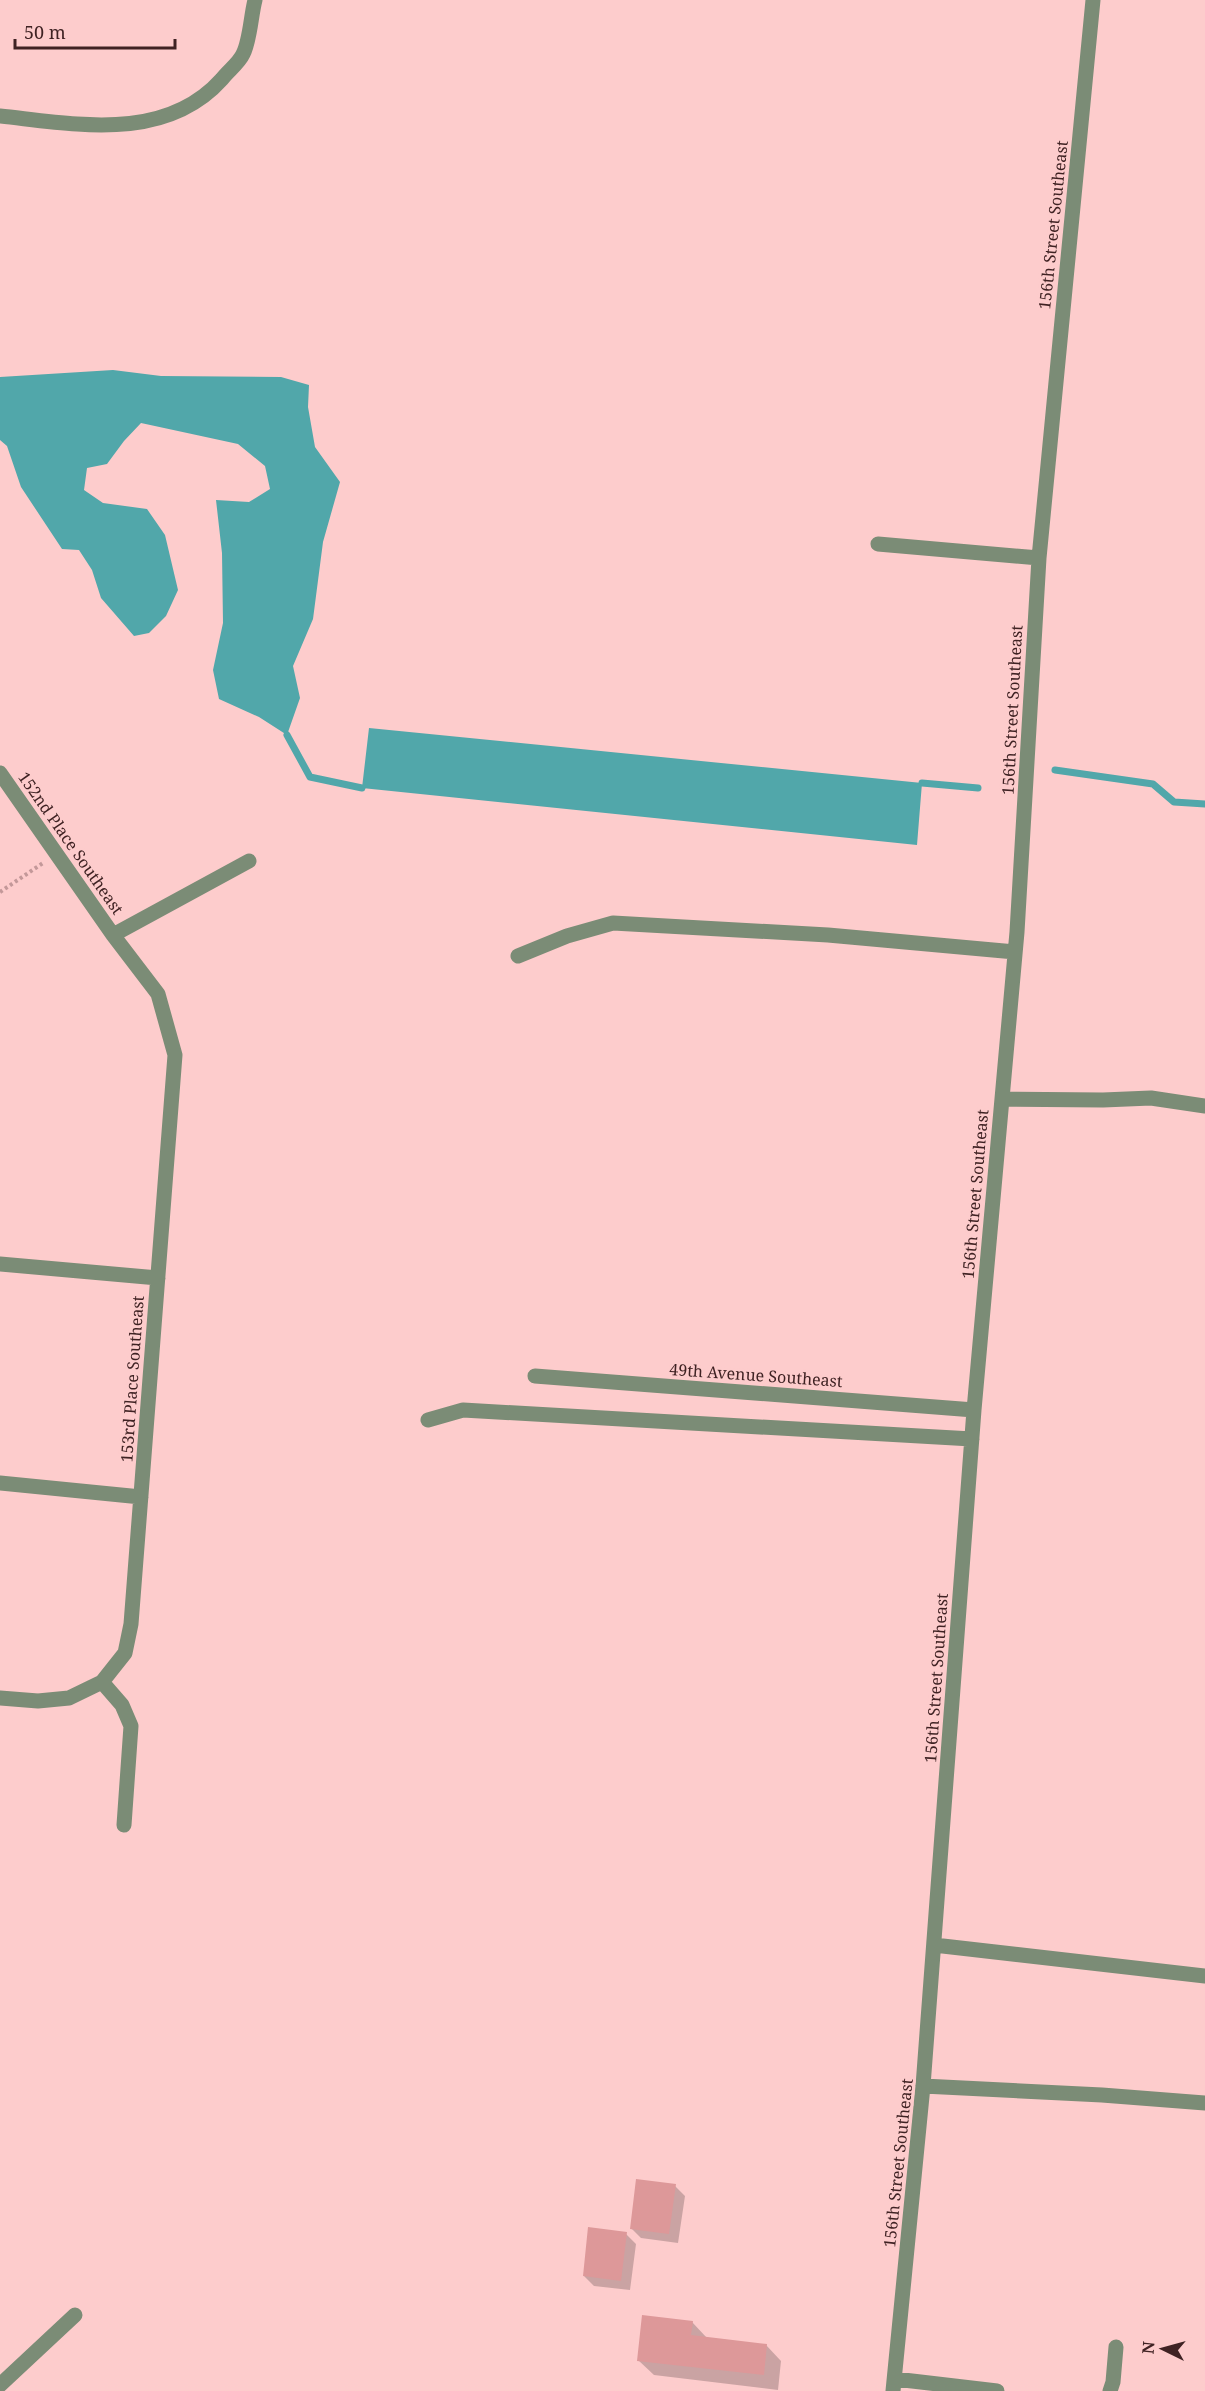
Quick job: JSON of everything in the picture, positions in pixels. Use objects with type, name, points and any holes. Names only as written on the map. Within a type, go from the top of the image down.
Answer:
[{"type":"street","points":[[0,116],[87,125],[137,123],[178,112],[212,90],[243,55],[255,0]]},
{"type":"street","name":"156th Street Southeast","points":[[894,2385],[923,2086],[974,1410],[1015,952],[1039,558],[1093,0]]},
{"type":"street","points":[[878,544],[1039,558]]},
{"type":"street","name":"152nd Place Southeast","points":[[0,773],[112,935]]},
{"type":"street","points":[[112,935],[249,861]]},
{"type":"street","points":[[518,956],[567,936],[613,923],[828,935],[1015,952]]},
{"type":"street","name":"153rd Place Southeast","points":[[102,1682],[125,1653],[131,1624],[176,1055],[158,994],[112,935]]},
{"type":"street","points":[[1002,1100],[1151,1098],[1205,1106]]},
{"type":"street","points":[[0,1264],[158,1278]]},
{"type":"street","name":"49th Avenue Southeast","points":[[535,1376],[974,1410]]},
{"type":"street","points":[[428,1420],[463,1410],[972,1439]]},
{"type":"street","points":[[0,1484],[141,1497]]},
{"type":"street","points":[[0,1698],[38,1701],[69,1698],[102,1682],[122,1706],[131,1726],[124,1825]]},
{"type":"street","points":[[934,1945],[1205,1976]]},
{"type":"street","points":[[923,2086],[1205,2103]]},
{"type":"street","points":[[0,2385],[75,2316]]},
{"type":"street","points":[[1110,2391],[1116,2347]]},
{"type":"street","points":[[894,2385],[997,2391]]},
{"type":"path","points":[[0,892],[57,854]]},
{"type":"water","points":[[113,370],[161,376],[281,377],[309,385],[308,407],[315,447],[340,482],[323,542],[313,619],[293,666],[300,698],[287,735],[259,717],[219,699],[213,670],[223,623],[222,553],[216,500],[249,502],[270,489],[265,466],[238,444],[141,423],[107,464],[87,468],[84,490],[103,503],[147,509],[165,535],[178,590],[166,616],[149,633],[134,636],[101,598],[92,570],[79,550],[62,549],[21,487],[7,446],[0,440],[0,377]]},
{"type":"water","points":[[369,728],[922,783],[917,845],[362,788]]},
{"type":"building","points":[[636,2179],[676,2184],[669,2234],[630,2229]]},
{"type":"building","points":[[588,2227],[627,2232],[621,2281],[583,2276]]},
{"type":"building","points":[[642,2315],[693,2321],[691,2335],[767,2344],[764,2375],[637,2361]]},
{"type":"waterway","points":[[287,735],[310,777],[362,788]]},
{"type":"waterway","points":[[1055,770],[1153,784],[1174,802],[1205,804]]},
{"type":"waterway","points":[[922,783],[978,788]]}]
